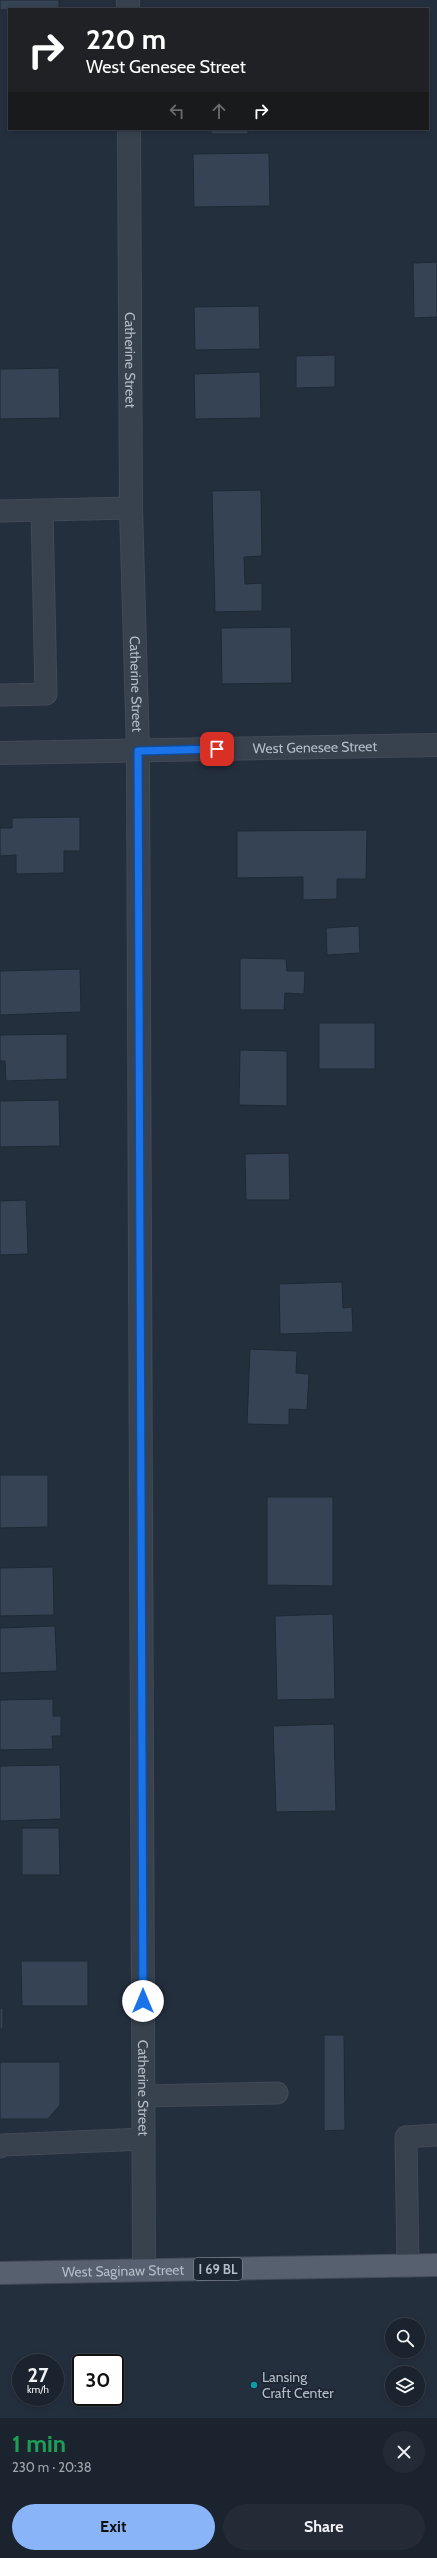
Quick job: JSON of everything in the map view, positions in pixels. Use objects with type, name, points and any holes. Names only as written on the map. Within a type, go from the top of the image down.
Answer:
[{"type":"main road","name":"West Saginaw Street","points":[[0,2273],[437,2265]]},
{"type":"street","name":"Catherine Street","points":[[129,130],[131,508],[138,751],[144,2270]]},
{"type":"street","name":"West Genesee Street","points":[[0,753],[437,745]]},
{"type":"lane","points":[[0,511],[131,508]]},
{"type":"lane","points":[[0,695],[46,694],[42,510]]},
{"type":"lane","points":[[144,2096],[277,2093]]},
{"type":"lane","points":[[408,2266],[406,2137],[437,2136]]},
{"type":"lane","points":[[0,2147],[3,2144],[144,2140]]},
{"type":"building","points":[[0,0],[59,0],[59,8],[8,8],[8,10],[0,10]]},
{"type":"building","points":[[211,130],[248,130],[248,134],[211,134]]},
{"type":"building","points":[[269,153],[270,206],[194,207],[193,154]]},
{"type":"building","points":[[437,262],[437,317],[414,318],[413,263]]},
{"type":"building","points":[[259,306],[260,349],[195,350],[194,307]]},
{"type":"building","points":[[335,355],[335,387],[296,388],[296,356]]},
{"type":"building","points":[[59,368],[60,418],[0,419],[0,369]]},
{"type":"building","points":[[260,372],[261,418],[195,419],[194,374]]},
{"type":"building","points":[[261,490],[262,556],[244,557],[245,584],[262,583],[262,611],[215,612],[212,491]]},
{"type":"building","points":[[291,627],[292,683],[222,684],[221,628]]},
{"type":"building","points":[[80,817],[80,851],[64,851],[64,873],[16,874],[16,855],[0,856],[0,828],[12,828],[12,818]]},
{"type":"building","points":[[367,830],[366,879],[337,879],[337,899],[303,900],[303,877],[237,878],[237,831]]},
{"type":"building","points":[[359,926],[360,953],[327,955],[326,928]]},
{"type":"building","points":[[240,958],[286,959],[287,971],[305,971],[304,994],[285,993],[284,1010],[240,1010]]},
{"type":"building","points":[[80,969],[81,1012],[0,1015],[0,971]]},
{"type":"building","points":[[319,1023],[375,1023],[375,1069],[319,1069]]},
{"type":"building","points":[[67,1034],[67,1079],[6,1081],[5,1061],[0,1061],[0,1035]]},
{"type":"building","points":[[240,1050],[287,1051],[287,1106],[239,1105]]},
{"type":"building","points":[[59,1100],[60,1146],[0,1147],[0,1101]]},
{"type":"building","points":[[289,1153],[290,1200],[246,1200],[245,1154]]},
{"type":"building","points":[[26,1200],[28,1254],[0,1255],[0,1201]]},
{"type":"building","points":[[342,1282],[343,1308],[352,1307],[353,1332],[280,1334],[279,1284]]},
{"type":"building","points":[[250,1349],[297,1351],[296,1373],[309,1374],[307,1410],[289,1409],[289,1425],[247,1424]]},
{"type":"building","points":[[0,1475],[48,1475],[48,1527],[0,1528]]},
{"type":"building","points":[[267,1497],[333,1497],[333,1586],[267,1585]]},
{"type":"building","points":[[53,1567],[54,1615],[0,1616],[0,1568]]},
{"type":"building","points":[[333,1614],[335,1699],[277,1700],[275,1616]]},
{"type":"building","points":[[55,1626],[57,1671],[0,1673],[0,1628]]},
{"type":"building","points":[[53,1699],[53,1716],[61,1716],[61,1736],[52,1736],[53,1749],[0,1750],[0,1700]]},
{"type":"building","points":[[334,1724],[336,1811],[276,1812],[273,1726]]},
{"type":"building","points":[[60,1765],[61,1819],[0,1821],[0,1766]]},
{"type":"building","points":[[22,1828],[59,1828],[60,1875],[22,1875]]},
{"type":"building","points":[[21,1961],[88,1961],[88,2006],[22,2006]]},
{"type":"building","points":[[0,2008],[3,2008],[3,2029],[0,2029]]},
{"type":"building","points":[[324,2035],[344,2035],[345,2130],[324,2131]]},
{"type":"building","points":[[0,2062],[60,2062],[60,2105],[48,2119],[0,2119]]},
{"type":"place","name":"Lansing Craft Center","points":[[254,2385]]},
{"type":"route","points":[[143,2001],[138,751],[217,749]]}]
